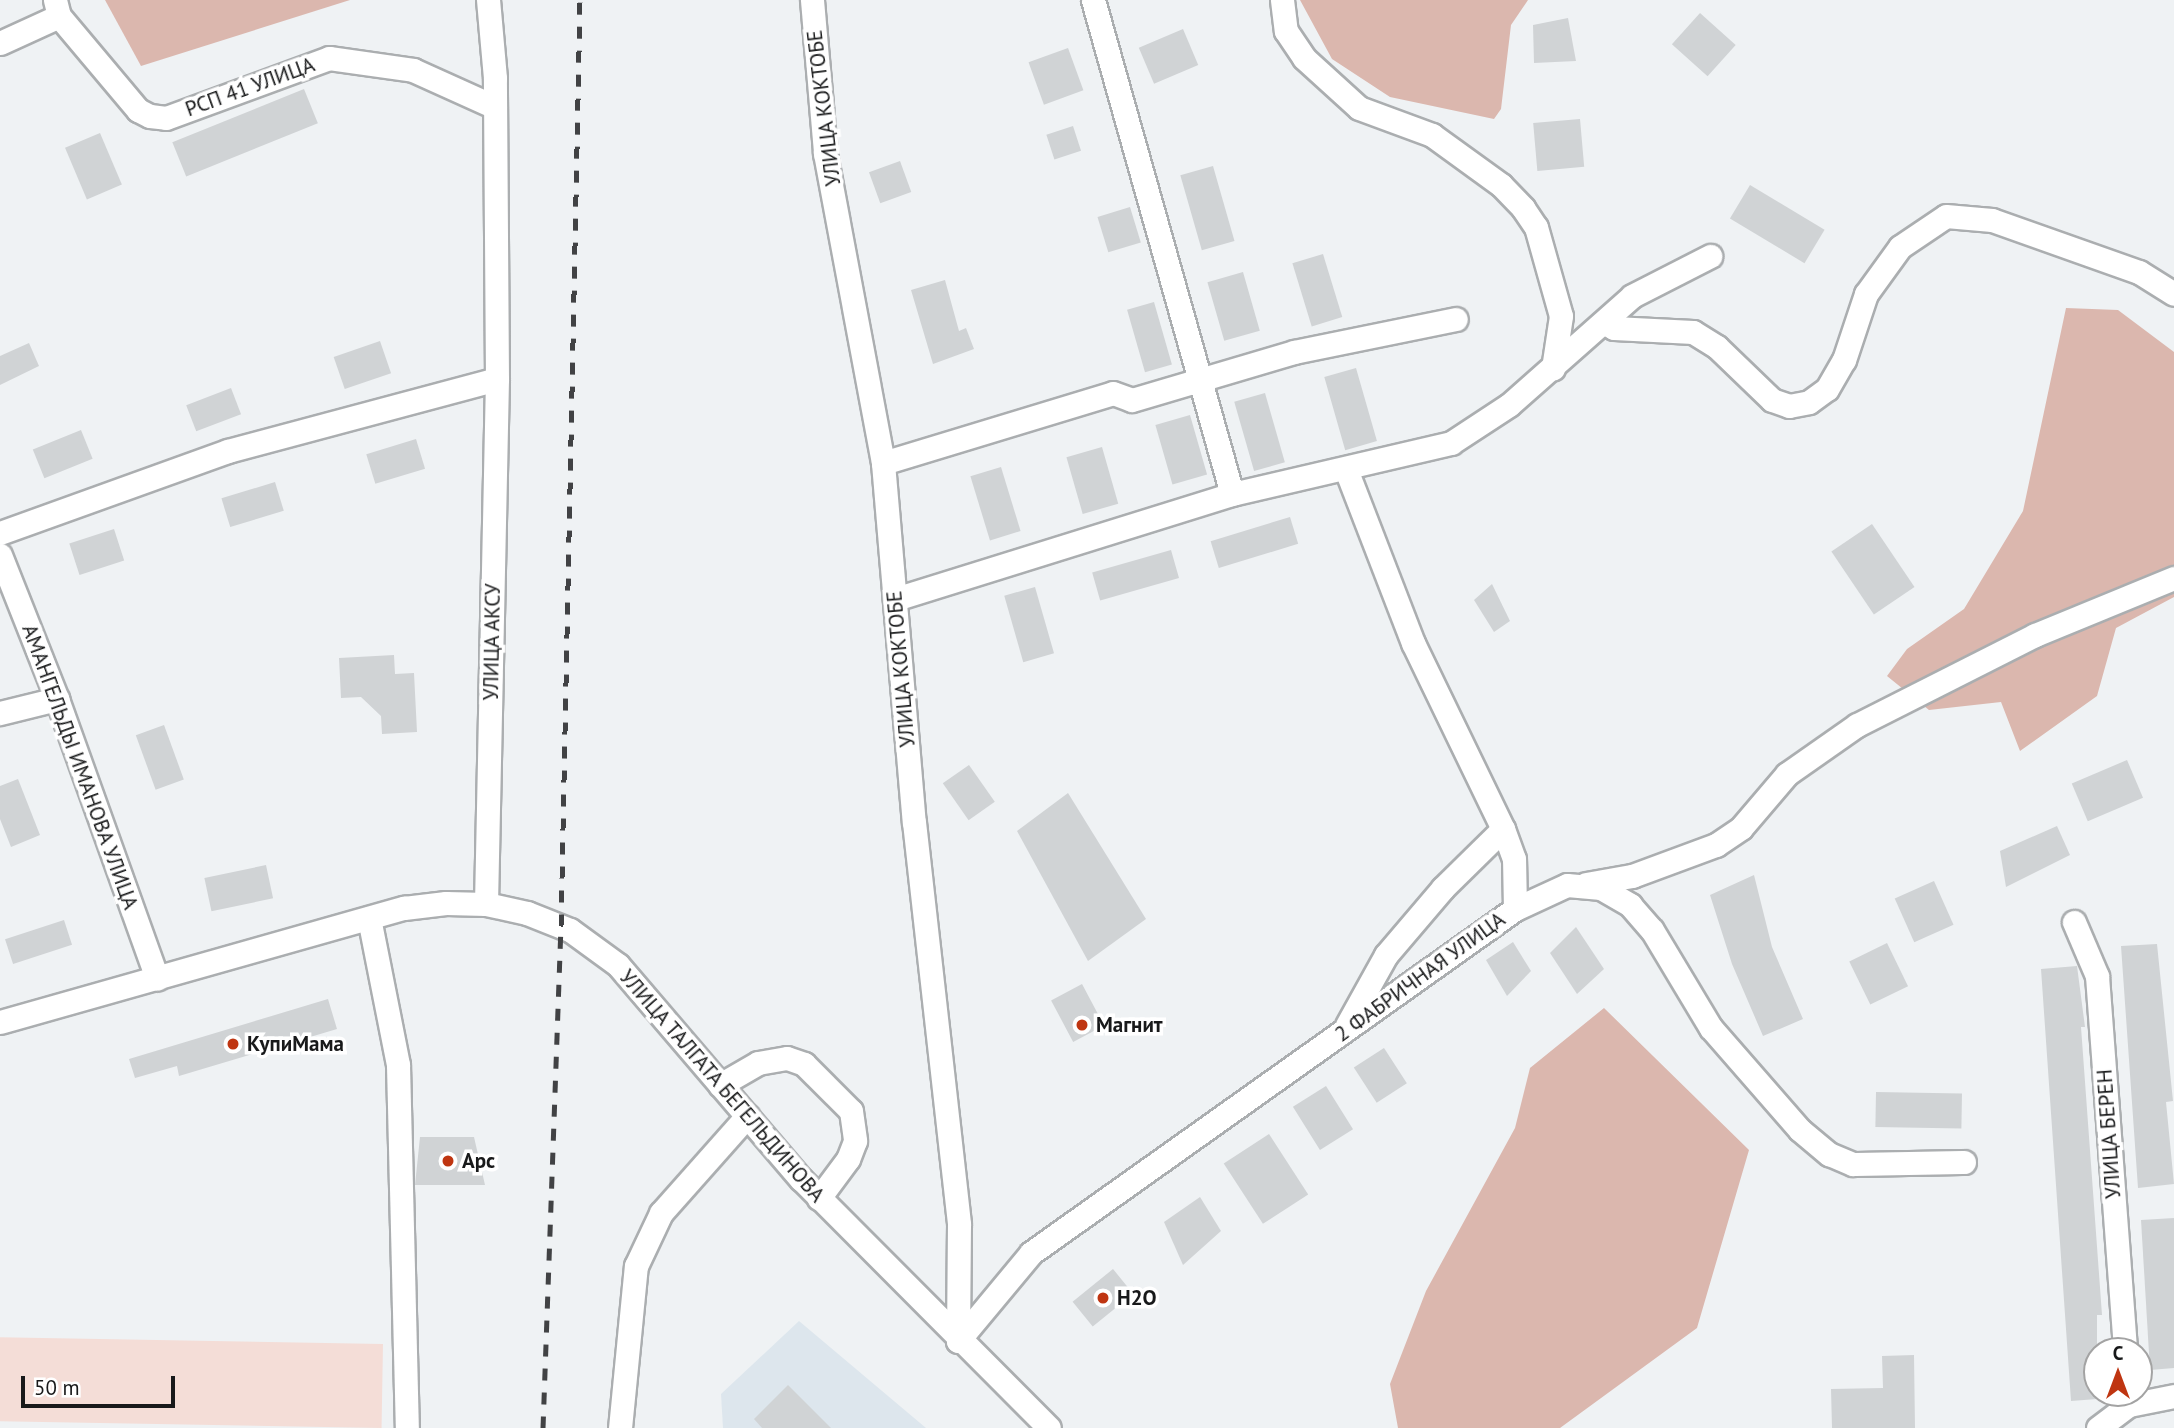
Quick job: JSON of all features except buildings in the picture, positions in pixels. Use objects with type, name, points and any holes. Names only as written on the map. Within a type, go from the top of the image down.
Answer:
[{"type":"street","name":"УЛИЦА АКСУ","points":[[486,904],[497,379],[495,107],[488,0]]},
{"type":"street","name":"УЛИЦА КОКТОБЕ","points":[[812,0],[825,153],[883,463],[894,599],[959,1224],[958,1341]]},
{"type":"street","points":[[1093,0],[1203,380],[1232,494]]},
{"type":"street","points":[[1282,0],[1286,31],[1304,58],[1359,108],[1432,135],[1501,186],[1523,208],[1536,227],[1560,316],[1553,368]]},
{"type":"street","name":"РСП 41 УЛИЦА","points":[[57,8],[138,110],[150,117],[166,118],[329,58],[412,70],[495,107]]},
{"type":"street","points":[[0,43],[57,8]]},
{"type":"street","points":[[1605,323],[1614,328],[1693,332],[1717,347],[1772,400],[1789,406],[1809,402],[1827,389],[1844,360],[1866,294],[1900,247],[1946,216],[1992,220],[2139,272],[2174,294]]},
{"type":"street","points":[[894,599],[1232,494],[1451,443],[1509,405],[1605,323],[1632,296],[1710,256]]},
{"type":"street","points":[[883,463],[1113,393],[1132,401],[1356,336],[1456,318]]},
{"type":"street","points":[[0,533],[228,451],[497,379]]},
{"type":"street","name":"2 ФАБРИЧНАЯ УЛИЦА","points":[[958,1341],[1031,1253],[1515,909],[1514,859],[1503,829],[1413,643],[1346,469]]},
{"type":"street","name":"АМАНГЕЛЬДЫ ИМАНОВА УЛИЦА","points":[[0,555],[57,699],[157,979]]},
{"type":"street","points":[[1515,909],[1567,885],[1632,876],[1716,845],[1741,828],[1787,774],[1857,726],[2035,635],[2174,578]]},
{"type":"street","points":[[0,713],[57,699]]},
{"type":"street","points":[[1343,1032],[1386,955],[1443,888],[1503,829]]},
{"type":"street","points":[[1586,884],[1630,905],[1652,930],[1712,1028],[1800,1130],[1829,1154],[1853,1164],[1964,1162]]},
{"type":"street","name":"УЛИЦА ТАЛГАТА БЕГЕЛЬДИНОВА","points":[[0,1022],[369,918],[446,903],[486,904],[570,930],[618,965],[819,1198],[958,1341],[1049,1428]]},
{"type":"street","points":[[369,918],[397,1066],[407,1428]]},
{"type":"street","name":"УЛИЦА БЕРЕН","points":[[2074,922],[2097,976],[2124,1337]]},
{"type":"street","points":[[720,1085],[758,1063],[787,1058],[804,1064],[851,1111],[855,1141],[848,1159],[819,1198]]},
{"type":"street","points":[[620,1428],[636,1266],[661,1213],[747,1116]]},
{"type":"street","points":[[2153,1397],[2174,1396]]},
{"type":"street","points":[[2098,1428],[2120,1407]]},
{"type":"shaded area","points":[[105,0],[350,0],[141,66]]},
{"type":"shaded area","points":[[1300,0],[1528,0],[1511,25],[1501,109],[1494,119],[1390,97],[1332,59]]},
{"type":"shaded area","points":[[2066,308],[2118,310],[2174,352],[2174,597],[2116,628],[2097,696],[2020,751],[2001,702],[1929,710],[1887,676],[1907,649],[1964,609],[2023,511]]},
{"type":"shaded area","points":[[1604,1008],[1749,1150],[1697,1328],[1560,1428],[1398,1428],[1390,1384],[1426,1291],[1515,1128],[1530,1068]]},
{"type":"shaded area","points":[[799,1321],[926,1428],[723,1428],[721,1394]]},
{"type":"shaded area","points":[[0,1337],[383,1344],[382,1428],[0,1421]]},
{"type":"railway","points":[[543,1428],[561,926],[580,0]]},
{"type":"place","name":"Магнит","points":[[1082,1025]]},
{"type":"place","name":"КупиМама","points":[[233,1044]]},
{"type":"place","name":"Арс","points":[[448,1161]]},
{"type":"place","name":"H2O","points":[[1103,1298]]}]
